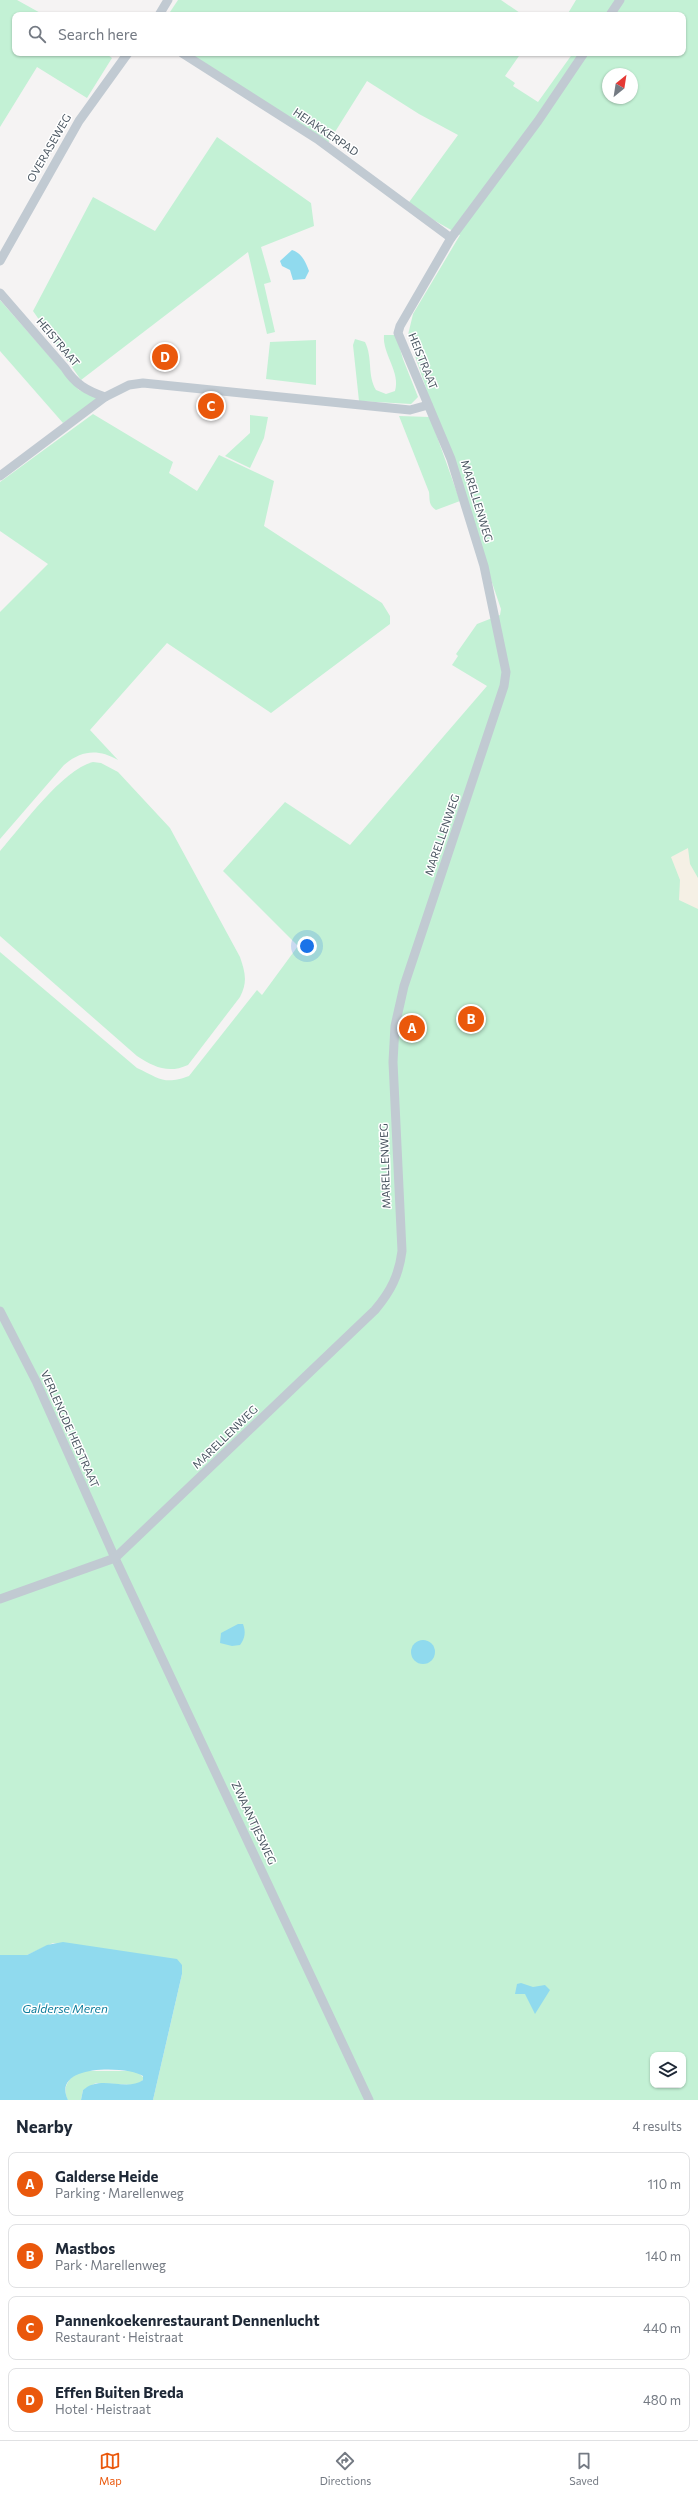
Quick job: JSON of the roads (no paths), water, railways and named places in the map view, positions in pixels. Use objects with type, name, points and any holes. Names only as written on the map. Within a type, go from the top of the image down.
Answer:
[{"type":"street","points":[[161,12],[168,0]]},
{"type":"street","points":[[612,12],[620,0]]},
{"type":"street","name":"OVERASEWEG","points":[[0,261],[75,127],[126,56]]},
{"type":"street","name":"HEIAKKERPAD","points":[[187,56],[317,139],[452,238]]},
{"type":"street","name":"HEISTRAAT","points":[[0,476],[105,397],[128,385],[143,383],[354,406],[410,410],[428,405],[398,333],[400,326],[452,238],[538,121],[582,56]]},
{"type":"street","name":"HEISTRAAT","points":[[0,293],[65,368],[73,380],[90,392],[105,397]]},
{"type":"street","name":"MARELLENWEG","points":[[115,1558],[375,1310],[390,1292],[399,1272],[402,1251],[393,1062],[395,1026],[404,986],[504,686],[506,672],[484,566],[451,459],[428,405]]},
{"type":"street","name":"VERLENGDE HEISTRAAT","points":[[0,1311],[36,1380],[115,1558]]},
{"type":"street","points":[[0,1599],[115,1558]]},
{"type":"street","name":"ZWAANTJESWEG","points":[[115,1558],[370,2100]]},
{"type":"water","points":[[292,250],[301,256],[309,271],[305,279],[293,280],[290,270],[282,266],[280,261]]},
{"type":"water","points":[[238,1624],[243,1624],[245,1632],[240,1645],[232,1646],[220,1643],[221,1633]]},
{"type":"water","points":[[423,1640],[431,1644],[435,1652],[431,1660],[423,1664],[415,1660],[411,1652],[415,1644]]},
{"type":"water","name":"Galderse Meren","points":[[63,1942],[177,1959],[182,1965],[182,1974],[153,2100],[81,2100],[83,2090],[90,2085],[98,2083],[129,2084],[143,2080],[143,2076],[135,2073],[123,2070],[108,2069],[94,2070],[70,2079],[65,2088],[68,2100],[0,2100],[0,1955],[27,1955],[47,1945]]},
{"type":"water","points":[[521,1983],[533,1987],[545,1985],[550,1990],[535,2014],[525,1994],[515,1994],[517,1984]]},
{"type":"place","name":"Effen Buiten Breda","points":[[165,357]]},
{"type":"place","name":"Pannenkoekenrestaurant Dennenlucht","points":[[211,406]]},
{"type":"place","name":"Mastbos","points":[[471,1019]]},
{"type":"place","name":"Galderse Heide","points":[[412,1028]]}]
